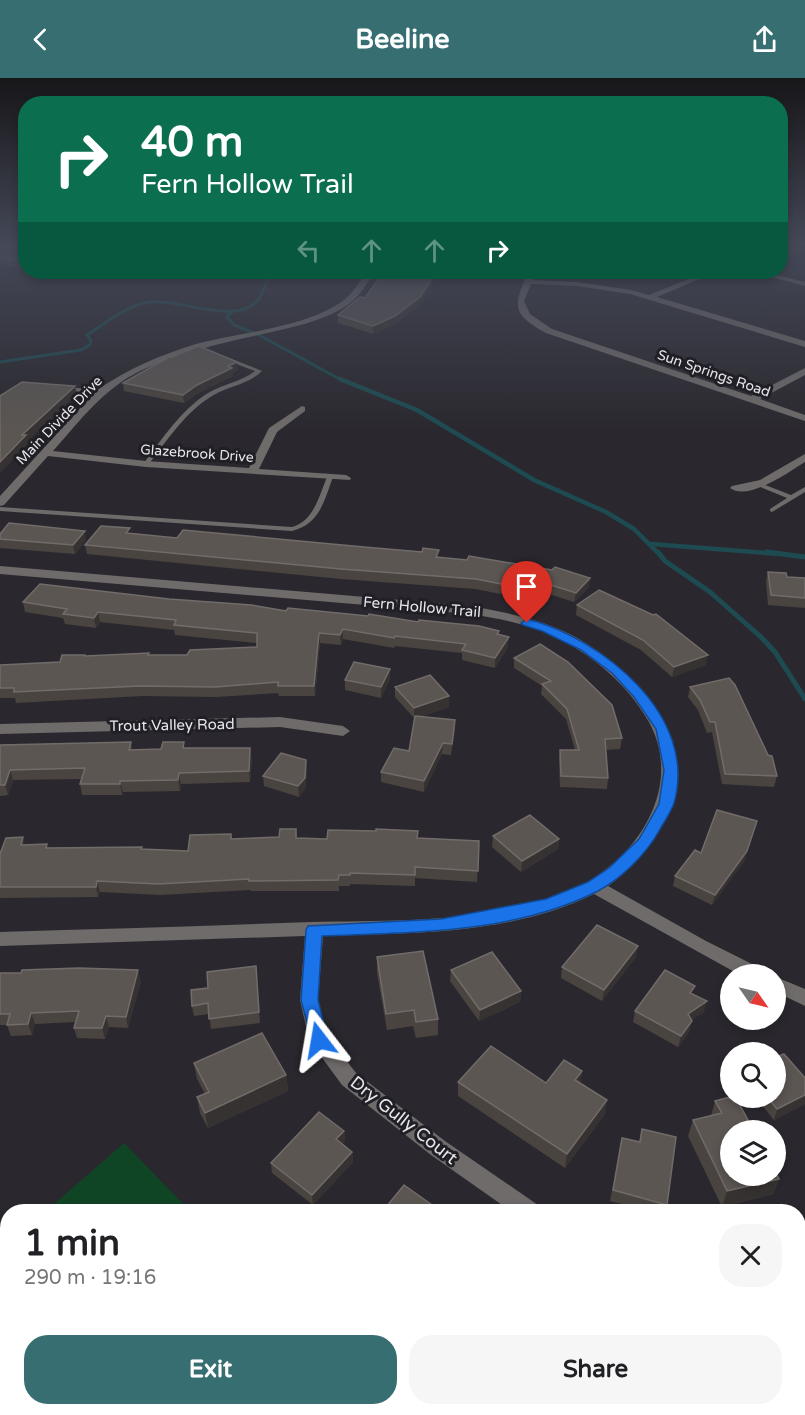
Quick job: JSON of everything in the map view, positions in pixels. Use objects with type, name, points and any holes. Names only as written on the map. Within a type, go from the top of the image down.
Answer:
[{"type":"street","name":"Main Divide Drive","points":[[0,503],[100,392],[116,380],[149,363],[194,347],[280,327],[337,307]]},
{"type":"street","name":"Sun Springs Road","points":[[522,307],[523,312],[549,331],[805,418]]},
{"type":"street","points":[[685,307],[805,344]]},
{"type":"street","points":[[751,400],[805,371]]},
{"type":"street","points":[[252,472],[273,430],[303,409]]},
{"type":"street","name":"Glazebrook Drive","points":[[45,453],[146,464],[346,478]]},
{"type":"street","points":[[735,488],[760,485],[805,458]]},
{"type":"street","name":"Fern Hollow Trail","points":[[0,570],[471,610],[509,617],[546,628],[585,648],[616,670],[639,694],[663,729],[671,770],[667,804],[644,842],[614,872],[594,886],[549,904],[510,914],[441,925],[0,939]]},
{"type":"street","name":"Trout Valley Road","points":[[0,729],[280,722],[343,731]]},
{"type":"street","points":[[594,886],[735,964]]},
{"type":"street","name":"Dry Gully Court","points":[[314,930],[309,1000],[319,1040],[349,1079],[438,1148],[518,1204]]},
{"type":"street","points":[[786,989],[805,998]]},
{"type":"lane","points":[[194,347],[205,351]]},
{"type":"lane","points":[[146,464],[194,406],[210,395],[259,371],[214,354]]},
{"type":"lane","points":[[57,388],[100,392]]},
{"type":"lane","points":[[0,510],[292,529],[302,528],[310,522],[330,477]]},
{"type":"lane","points":[[760,485],[791,497]]},
{"type":"lane","points":[[772,510],[805,489]]},
{"type":"green space","points":[[124,1143],[183,1204],[54,1204]]},
{"type":"building","points":[[347,307],[406,307],[395,316],[373,326],[338,315]]},
{"type":"building","points":[[199,346],[237,362],[228,366],[232,368],[197,385],[183,395],[123,383],[169,357]]},
{"type":"building","points":[[22,382],[75,386],[22,435],[26,435],[0,462],[0,396]]},
{"type":"building","points":[[9,523],[85,531],[73,545],[0,539],[0,534]]},
{"type":"building","points":[[101,526],[130,528],[126,533],[177,538],[183,530],[422,552],[423,548],[439,550],[436,557],[467,560],[469,556],[552,570],[555,567],[590,578],[576,593],[528,578],[522,588],[476,579],[85,545]]},
{"type":"building","points":[[768,572],[786,573],[787,577],[805,578],[805,598],[771,595]]},
{"type":"building","points":[[40,584],[169,599],[251,605],[286,611],[288,608],[368,616],[369,614],[418,622],[419,620],[479,626],[499,631],[497,634],[509,637],[495,658],[462,650],[466,644],[395,636],[394,638],[343,629],[340,635],[319,633],[314,686],[278,686],[278,682],[215,687],[140,686],[14,692],[14,688],[0,688],[0,665],[60,662],[62,655],[149,653],[148,655],[187,655],[190,650],[257,647],[257,633],[174,625],[176,620],[98,612],[94,618],[63,614],[67,609],[23,602]]},
{"type":"building","points":[[599,590],[653,615],[656,614],[708,655],[674,667],[643,640],[577,605]]},
{"type":"building","points":[[540,644],[568,662],[612,705],[622,738],[605,739],[608,778],[561,776],[560,750],[579,750],[567,709],[542,684],[551,681],[514,658]]},
{"type":"building","points":[[354,662],[390,669],[381,687],[345,680]]},
{"type":"building","points":[[430,675],[449,696],[414,708],[395,687]]},
{"type":"building","points":[[729,678],[735,685],[768,755],[772,756],[777,776],[725,774],[715,722],[710,722],[700,700],[690,687]]},
{"type":"building","points":[[415,716],[455,720],[452,744],[443,743],[424,781],[381,772],[394,748],[409,751]]},
{"type":"building","points":[[131,742],[129,750],[161,749],[163,742],[184,742],[183,748],[250,748],[249,771],[179,773],[178,780],[80,784],[85,768],[10,770],[5,785],[0,785],[0,745]]},
{"type":"building","points":[[281,753],[306,760],[305,778],[298,786],[263,776]]},
{"type":"building","points":[[717,810],[757,821],[747,851],[715,895],[675,876],[695,850],[701,853]]},
{"type":"building","points":[[530,815],[559,839],[522,861],[493,836]]},
{"type":"building","points":[[280,829],[296,829],[296,838],[327,839],[328,830],[376,831],[376,829],[418,831],[417,838],[479,841],[478,871],[415,867],[415,875],[350,873],[350,875],[339,875],[338,880],[249,881],[249,879],[158,884],[97,881],[96,887],[0,887],[0,854],[6,838],[23,837],[21,845],[47,844],[46,848],[142,847],[141,849],[188,851],[190,835],[231,834],[231,839],[279,837]]},
{"type":"building","points":[[597,925],[638,946],[604,990],[562,967]]},
{"type":"building","points":[[423,951],[438,1019],[416,1022],[414,1010],[386,1014],[377,957]]},
{"type":"building","points":[[492,952],[521,991],[480,1010],[451,970]]},
{"type":"building","points":[[256,966],[259,1012],[209,1019],[208,1003],[192,1006],[191,990],[208,988],[207,972]]},
{"type":"building","points":[[79,968],[138,970],[126,1017],[106,1016],[102,1028],[74,1028],[79,1011],[31,1013],[28,1024],[7,1025],[10,1014],[0,1014],[0,973]]},
{"type":"building","points":[[665,970],[695,986],[690,993],[707,1001],[688,1014],[692,1021],[681,1036],[635,1011]]},
{"type":"building","points":[[262,1033],[286,1075],[205,1113],[197,1097],[209,1092],[194,1063]]},
{"type":"building","points":[[491,1046],[546,1083],[564,1060],[582,1071],[575,1080],[607,1100],[567,1154],[458,1082]]},
{"type":"building","points":[[786,1056],[805,1078],[805,1095],[786,1104]]},
{"type":"building","points":[[720,1100],[720,1108],[741,1108],[748,1120],[720,1120],[720,1176],[693,1120],[722,1113],[715,1101]]},
{"type":"building","points":[[319,1112],[344,1131],[336,1139],[352,1152],[312,1195],[271,1163]]},
{"type":"building","points":[[642,1129],[676,1137],[667,1204],[613,1190],[622,1138],[640,1142]]},
{"type":"building","points":[[404,1185],[431,1204],[389,1204]]},
{"type":"building","points":[[725,1186],[749,1186],[727,1191]]},
{"type":"waterway","points":[[0,362],[81,350],[90,345],[91,341],[87,335],[132,307]]},
{"type":"waterway","points":[[197,307],[219,311],[234,311],[248,307]]},
{"type":"waterway","points":[[232,312],[227,317],[234,325],[259,335],[343,381]]},
{"type":"waterway","points":[[340,379],[417,410],[534,480],[606,512],[634,529],[659,554]]},
{"type":"waterway","points":[[651,544],[779,554]]},
{"type":"waterway","points":[[658,552],[665,561],[710,592],[761,637],[775,652],[805,699]]},
{"type":"waterway","points":[[767,552],[805,557]]},
{"type":"route","points":[[319,1040],[309,1000],[314,930],[441,925],[510,914],[549,904],[594,886],[614,872],[644,842],[667,804],[671,770],[663,729],[639,694],[616,670],[585,648],[546,628],[527,623]]}]
